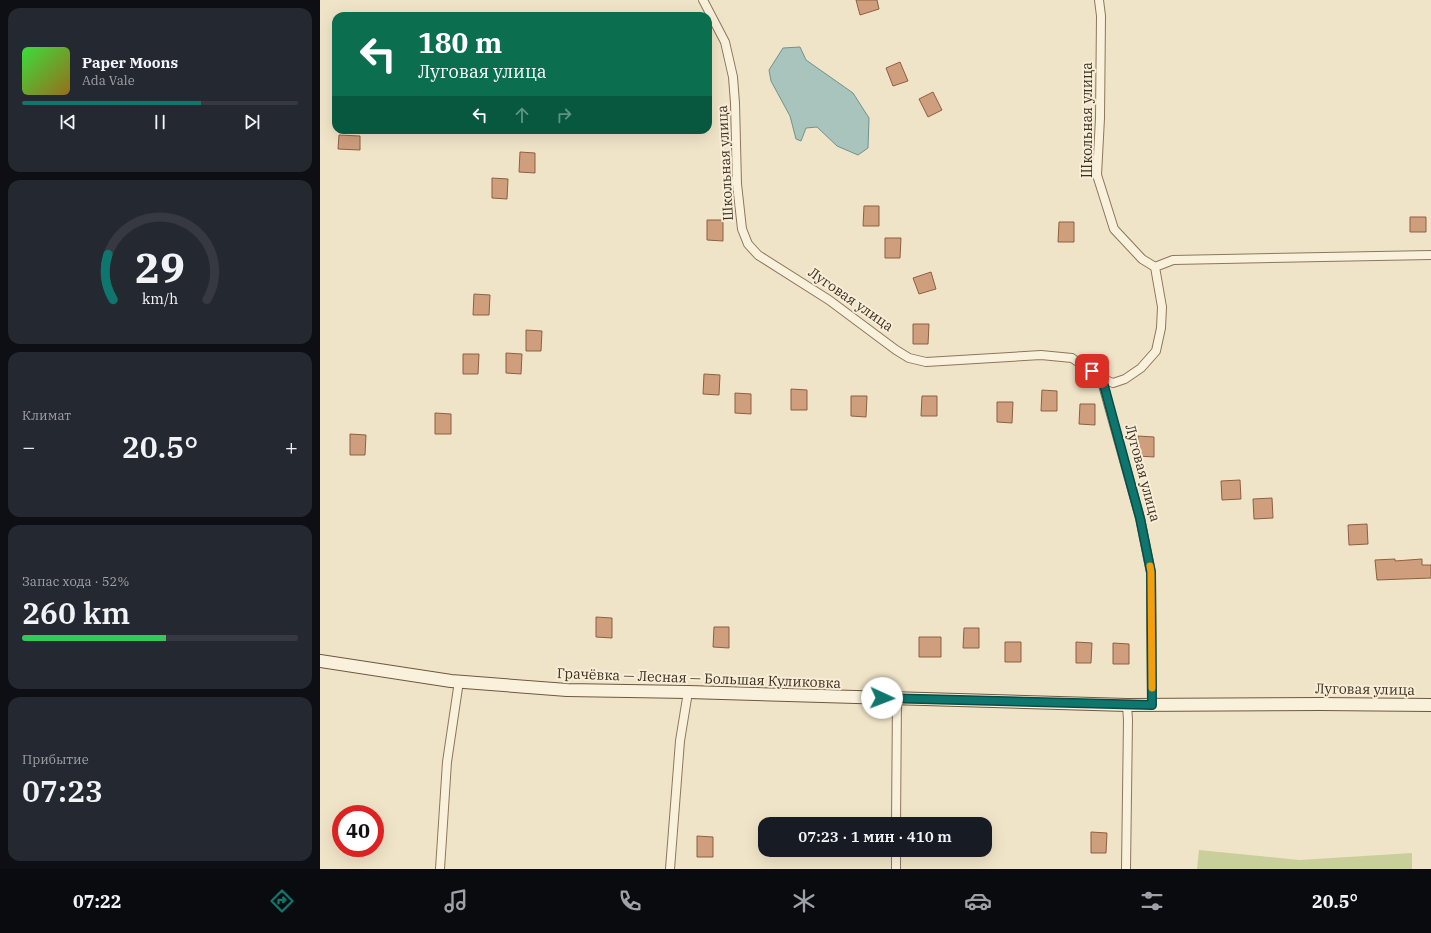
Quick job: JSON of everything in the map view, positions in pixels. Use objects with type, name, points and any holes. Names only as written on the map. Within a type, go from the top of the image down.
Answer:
[{"type":"street","name":"Школьная улица","points":[[703,0],[709,12]]},
{"type":"street","name":"Школьная улица","points":[[1099,0],[1101,16],[1100,110],[1097,175],[1114,229],[1142,259],[1155,267]]},
{"type":"street","name":"Школьная улица","points":[[712,17],[725,42],[733,77],[737,184],[742,229],[748,244],[758,255]]},
{"type":"street","name":"Луговая улица","points":[[758,255],[829,300],[909,358],[926,362],[1041,355],[1072,358],[1102,378],[1140,518],[1151,572],[1152,705],[1431,705]]},
{"type":"street","points":[[1102,378],[1113,383],[1125,379],[1141,368],[1156,351],[1161,328],[1162,307],[1155,267],[1173,260],[1431,255]]},
{"type":"street","name":"Грачёвка — Лесная — Большая Куликовка","points":[[320,661],[459,681],[567,690],[1152,705]]},
{"type":"street","points":[[440,869],[447,762],[459,681]]},
{"type":"street","points":[[670,869],[680,741],[688,692]]},
{"type":"street","points":[[896,817],[897,699]]},
{"type":"street","points":[[1126,869],[1127,705]]},
{"type":"street","points":[[896,857],[896,869]]},
{"type":"green space","points":[[1199,850],[1299,860],[1412,853],[1412,869],[1197,869]]},
{"type":"water","points":[[800,47],[806,60],[853,93],[869,118],[868,148],[858,155],[837,146],[817,127],[806,128],[801,141],[796,139],[790,116],[771,81],[769,70],[783,48]]},
{"type":"building","points":[[856,0],[877,0],[879,9],[860,15]]},
{"type":"building","points":[[900,62],[908,81],[893,86],[886,68]]},
{"type":"building","points":[[933,92],[942,110],[928,117],[919,99]]},
{"type":"building","points":[[339,135],[360,136],[360,150],[338,149]]},
{"type":"building","points":[[520,152],[535,153],[535,173],[519,172]]},
{"type":"building","points":[[492,178],[508,179],[507,199],[492,198]]},
{"type":"building","points":[[864,206],[879,206],[879,226],[863,226]]},
{"type":"building","points":[[1410,217],[1426,217],[1426,232],[1410,232]]},
{"type":"building","points":[[707,220],[723,220],[723,241],[707,240]]},
{"type":"building","points":[[1059,222],[1074,222],[1074,242],[1058,242]]},
{"type":"building","points":[[885,238],[901,238],[900,258],[885,258]]},
{"type":"building","points":[[931,272],[936,289],[919,294],[913,278]]},
{"type":"building","points":[[474,294],[490,295],[489,315],[473,315]]},
{"type":"building","points":[[913,324],[929,324],[928,344],[913,344]]},
{"type":"building","points":[[526,330],[542,331],[541,351],[526,351]]},
{"type":"building","points":[[506,353],[522,354],[521,374],[506,373]]},
{"type":"building","points":[[463,354],[479,354],[478,374],[463,374]]},
{"type":"building","points":[[704,374],[720,375],[719,395],[703,394]]},
{"type":"building","points":[[791,389],[807,390],[807,410],[791,410]]},
{"type":"building","points":[[1042,390],[1057,391],[1057,411],[1041,411]]},
{"type":"building","points":[[735,393],[751,394],[751,414],[735,413]]},
{"type":"building","points":[[851,396],[867,396],[866,417],[851,416]]},
{"type":"building","points":[[922,396],[937,396],[937,416],[921,416]]},
{"type":"building","points":[[997,402],[1013,402],[1012,423],[997,422]]},
{"type":"building","points":[[1080,404],[1095,404],[1095,425],[1079,424]]},
{"type":"building","points":[[435,413],[451,414],[451,434],[435,434]]},
{"type":"building","points":[[350,434],[366,435],[365,455],[350,455]]},
{"type":"building","points":[[1138,436],[1154,437],[1154,457],[1138,456]]},
{"type":"building","points":[[1240,480],[1241,499],[1222,500],[1221,481]]},
{"type":"building","points":[[1272,498],[1273,518],[1254,519],[1253,499]]},
{"type":"building","points":[[1367,524],[1368,544],[1349,545],[1348,525]]},
{"type":"building","points":[[1395,559],[1395,561],[1422,559],[1422,565],[1431,565],[1431,578],[1377,580],[1375,560]]},
{"type":"building","points":[[596,617],[612,618],[612,638],[596,637]]},
{"type":"building","points":[[714,627],[729,627],[729,648],[713,647]]},
{"type":"building","points":[[964,628],[979,628],[979,648],[963,648]]},
{"type":"building","points":[[919,637],[941,637],[941,657],[919,657]]},
{"type":"building","points":[[1005,642],[1021,642],[1021,662],[1005,662]]},
{"type":"building","points":[[1076,642],[1092,643],[1091,663],[1076,663]]},
{"type":"building","points":[[1113,643],[1129,644],[1129,664],[1113,664]]},
{"type":"building","points":[[1091,832],[1107,833],[1106,853],[1091,853]]},
{"type":"building","points":[[697,836],[713,837],[713,857],[697,857]]},
{"type":"slow traffic","points":[[1150,566],[1152,688]]},
{"type":"route","points":[[882,698],[1152,705],[1151,572],[1140,518],[1102,378],[1092,371]]}]
